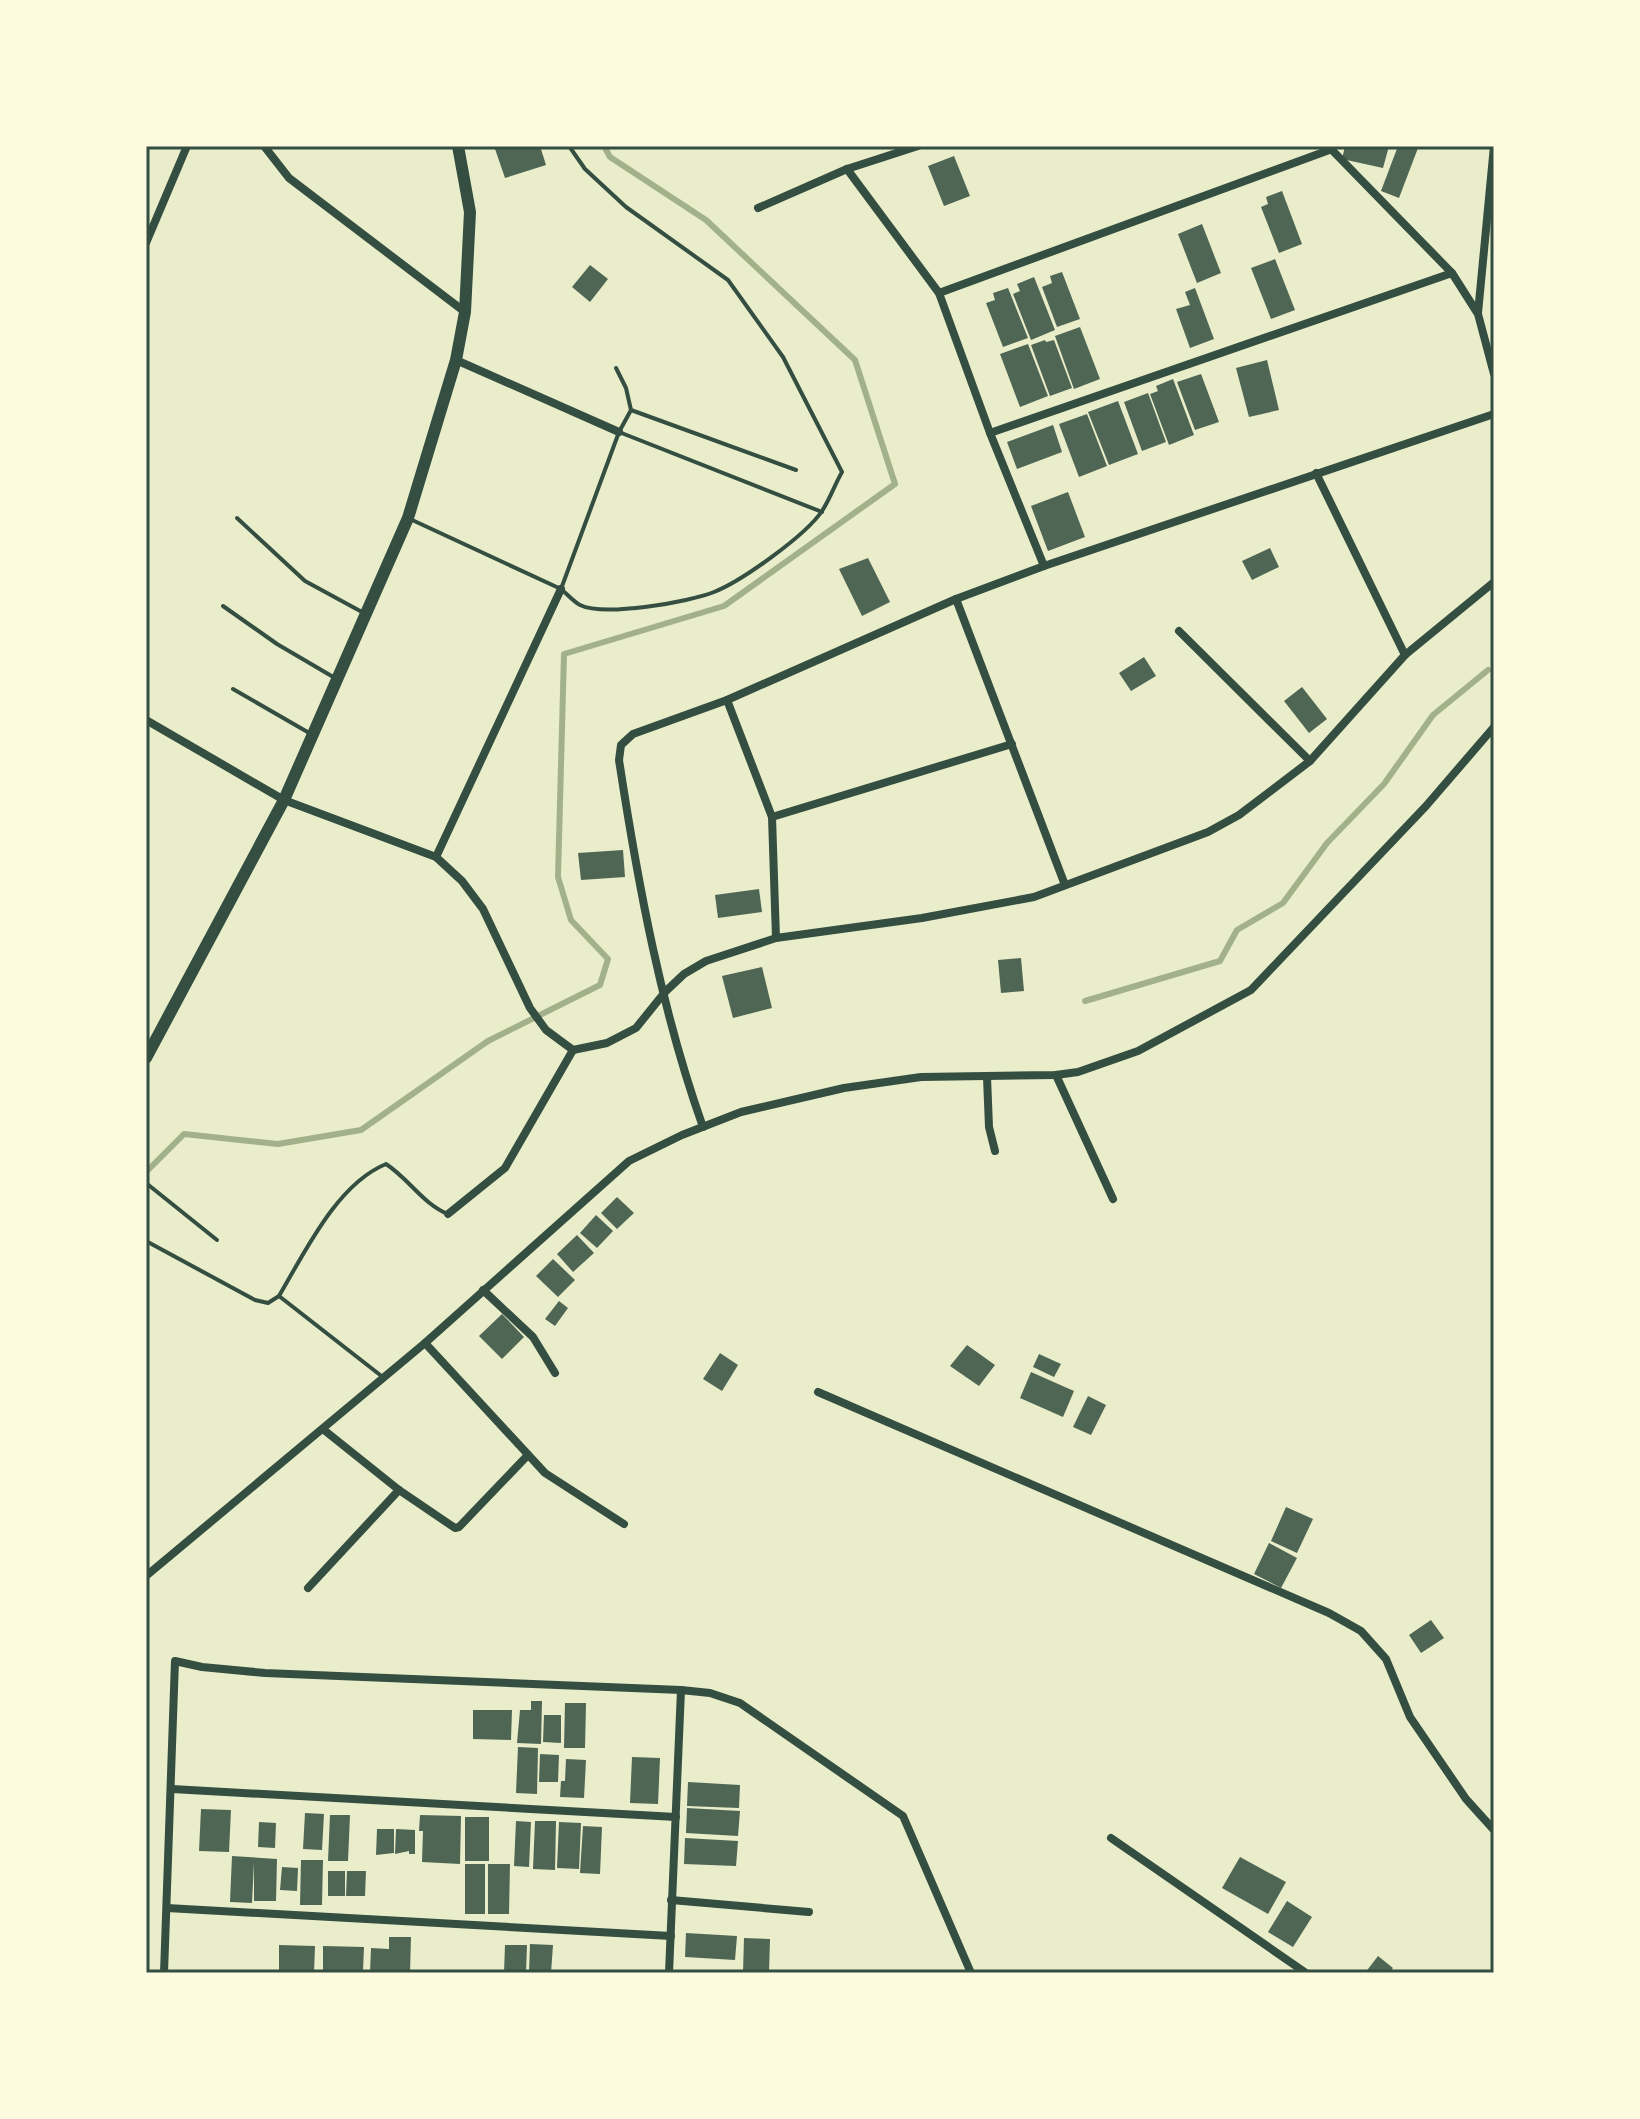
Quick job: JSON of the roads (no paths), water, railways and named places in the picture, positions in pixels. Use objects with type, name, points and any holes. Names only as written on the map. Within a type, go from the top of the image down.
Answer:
[{"type":"main road","points":[[146,1058],[284,800],[408,518],[456,360],[465,312],[470,212],[458,146]]},
{"type":"street","points":[[146,243],[187,146]]},
{"type":"street","points":[[264,146],[289,178],[465,312]]},
{"type":"street","points":[[758,208],[847,169],[918,146]]},
{"type":"street","points":[[1478,314],[1491,213],[1494,146]]},
{"type":"street","points":[[939,293],[1331,147],[1452,273],[1478,314],[1494,374]]},
{"type":"street","points":[[847,169],[939,293],[990,433],[1044,566]]},
{"type":"street","points":[[990,433],[1452,273]]},
{"type":"street","points":[[456,360],[619,432]]},
{"type":"street","points":[[703,1127],[682,1068],[638,884],[619,760],[621,745],[633,734],[727,700],[956,599],[1044,566],[1494,414]]},
{"type":"street","points":[[1316,473],[1405,655]]},
{"type":"street","points":[[146,720],[284,800],[436,857],[462,881],[483,909],[530,1008],[546,1030],[573,1050],[589,1049],[622,1037],[636,1028],[665,992],[684,974],[706,961],[776,938],[922,918],[1034,897],[1208,832],[1239,815],[1310,761],[1405,655],[1494,582]]},
{"type":"street","points":[[436,857],[561,589]]},
{"type":"street","points":[[956,599],[1065,885]]},
{"type":"street","points":[[1179,631],[1310,761]]},
{"type":"street","points":[[727,700],[772,817],[776,938]]},
{"type":"street","points":[[146,1576],[324,1430],[629,1161],[741,1112],[844,1088],[921,1077],[1056,1075],[1078,1072],[1138,1051],[1251,990],[1426,806],[1494,727]]},
{"type":"street","points":[[772,817],[1012,744]]},
{"type":"street","points":[[448,1214],[505,1168],[573,1050]]},
{"type":"street","points":[[1056,1075],[1113,1199]]},
{"type":"street","points":[[987,1077],[988,1121],[995,1151]]},
{"type":"street","points":[[483,1290],[533,1337],[555,1373]]},
{"type":"street","points":[[425,1343],[545,1473],[624,1524]]},
{"type":"street","points":[[818,1392],[1329,1613],[1361,1631],[1386,1659],[1410,1717],[1466,1799],[1494,1830]]},
{"type":"street","points":[[324,1430],[451,1527],[459,1527],[528,1455]]},
{"type":"street","points":[[308,1588],[399,1490]]},
{"type":"street","points":[[164,1973],[175,1661],[265,1673],[681,1690],[710,1693],[740,1703],[903,1816],[971,1973]]},
{"type":"street","points":[[669,1973],[681,1690]]},
{"type":"street","points":[[172,1789],[676,1817]]},
{"type":"street","points":[[1111,1838],[1306,1973]]},
{"type":"street","points":[[671,1900],[809,1912]]},
{"type":"street","points":[[167,1908],[671,1936]]},
{"type":"lane","points":[[408,518],[561,589],[580,605],[606,611],[663,604],[715,592],[765,562],[822,512],[842,472],[783,357],[728,280],[626,207],[585,169],[569,146]]},
{"type":"lane","points":[[561,589],[619,432],[631,410],[626,388],[616,368]]},
{"type":"lane","points":[[631,410],[796,470]]},
{"type":"lane","points":[[619,432],[822,512]]},
{"type":"lane","points":[[237,518],[305,581],[365,614]]},
{"type":"lane","points":[[223,606],[277,644],[337,679]]},
{"type":"lane","points":[[233,689],[312,735]]},
{"type":"lane","points":[[146,1241],[255,1300],[268,1303],[279,1296],[327,1214],[371,1170],[386,1164],[401,1174],[433,1208],[448,1214]]},
{"type":"lane","points":[[146,1183],[217,1240]]},
{"type":"lane","points":[[279,1296],[384,1378]]},
{"type":"waterway","points":[[146,1172],[184,1134],[278,1144],[361,1130],[488,1041],[600,985],[608,959],[571,920],[558,877],[564,654],[724,606],[895,484],[855,360],[706,220],[610,157],[604,146]]},
{"type":"waterway","points":[[1085,1001],[1220,961],[1237,930],[1283,903],[1327,843],[1384,784],[1433,715],[1488,670]]}]
